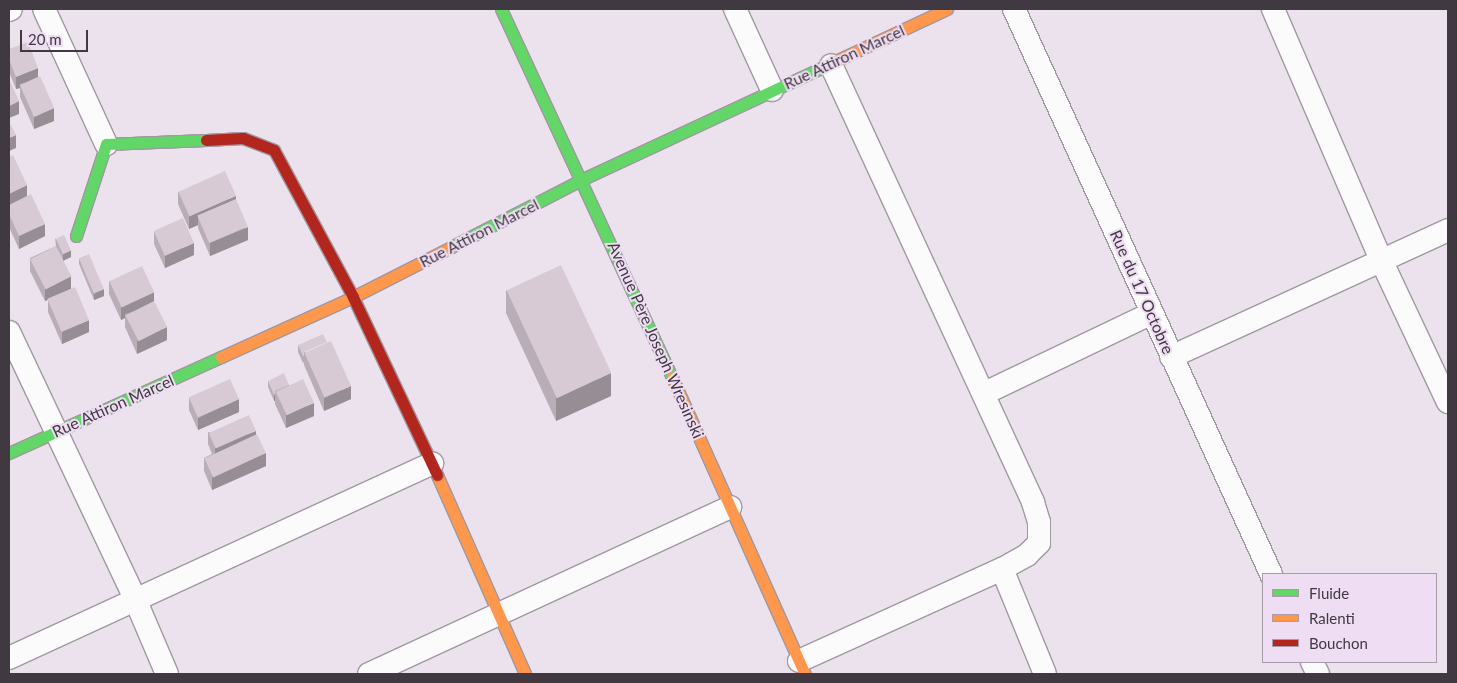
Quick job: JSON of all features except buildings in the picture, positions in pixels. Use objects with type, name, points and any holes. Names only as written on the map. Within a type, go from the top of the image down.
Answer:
[{"type":"street","points":[[44,9],[106,144],[76,236]]},
{"type":"street","name":"Avenue Père Joseph Wresinski","points":[[501,9],[582,179],[802,668]]},
{"type":"street","points":[[736,9],[772,90]]},
{"type":"street","name":"Rue Attiron Marcel","points":[[9,453],[353,297],[582,179],[772,90],[831,65],[947,9]]},
{"type":"street","name":"Rue du 17 Octobre","points":[[1014,9],[1271,573]]},
{"type":"street","points":[[1273,9],[1382,262],[1448,402]]},
{"type":"street","points":[[802,668],[1002,569],[1027,555],[1039,543],[1039,522],[985,393],[831,65]]},
{"type":"street","points":[[106,144],[243,138],[274,150],[353,297],[432,463],[525,674]]},
{"type":"street","points":[[1171,357],[1382,262],[1448,230]]},
{"type":"street","points":[[985,393],[1152,313]]},
{"type":"street","points":[[9,332],[135,598],[167,674]]},
{"type":"street","points":[[9,658],[135,598],[432,463]]},
{"type":"street","points":[[369,674],[730,507]]},
{"type":"street","points":[[1002,569],[1045,674]]},
{"type":"traffic: fast","points":[[501,9],[672,377]]},
{"type":"traffic: fast","points":[[451,247],[583,179],[838,60]]},
{"type":"traffic: fast","points":[[76,236],[106,144],[206,140]]},
{"type":"traffic: fast","points":[[9,453],[221,357]]},
{"type":"traffic: slow","points":[[838,60],[947,9]]},
{"type":"traffic: slow","points":[[221,357],[353,297],[451,247]]},
{"type":"traffic: slow","points":[[672,377],[805,674]]},
{"type":"traffic: slow","points":[[437,475],[525,674]]},
{"type":"traffic: jam","points":[[206,140],[243,138],[274,150],[353,297],[437,475]]}]
